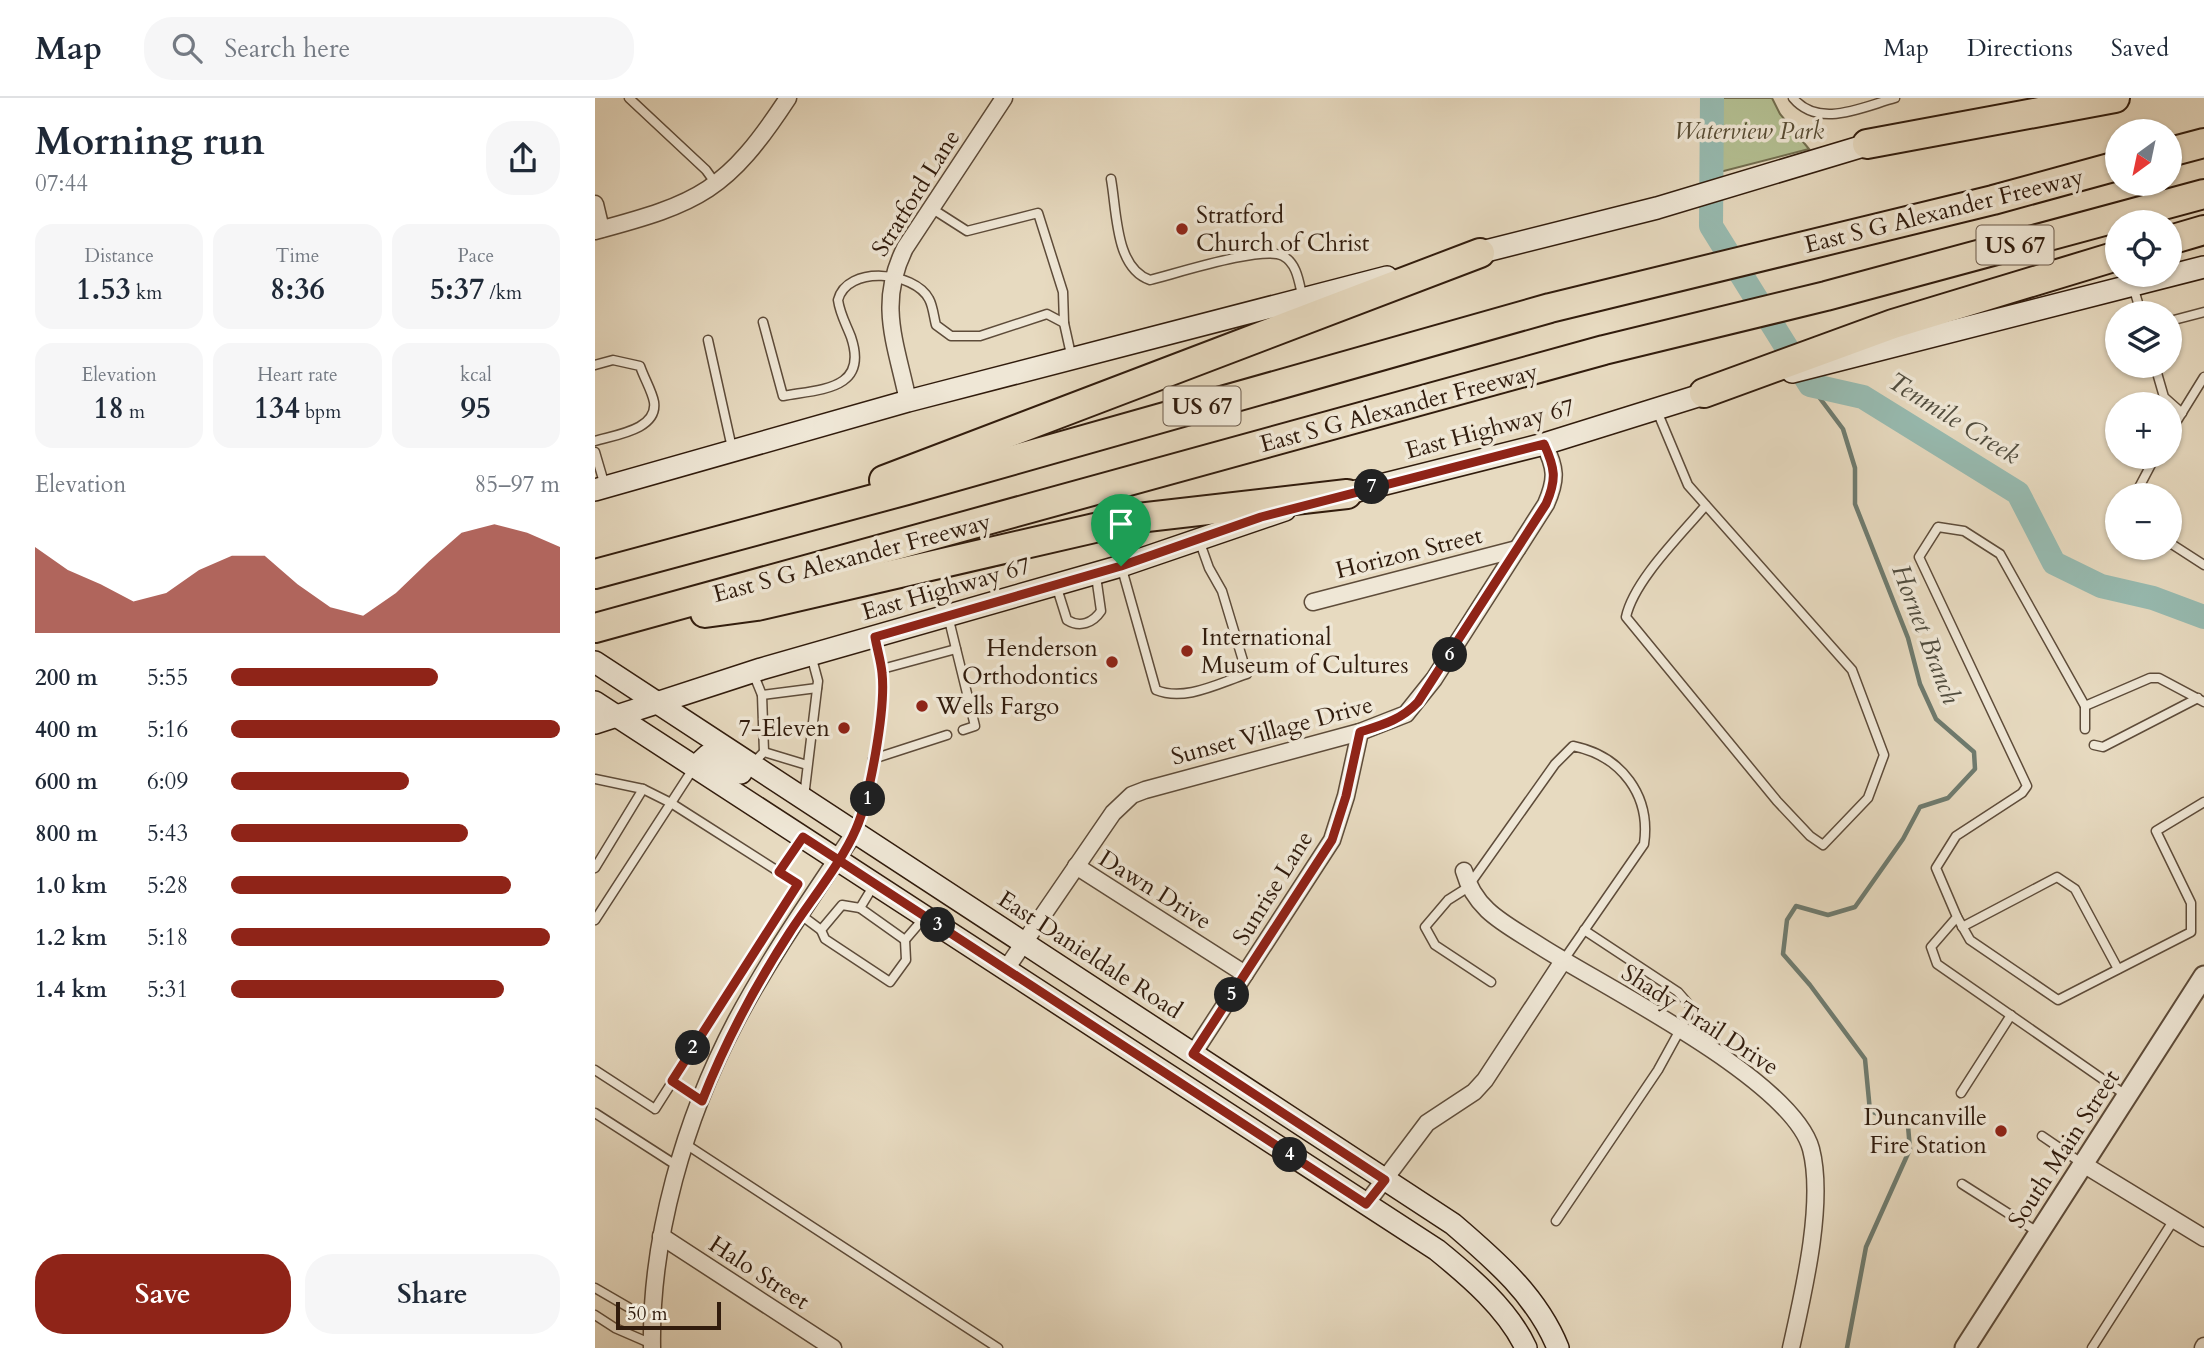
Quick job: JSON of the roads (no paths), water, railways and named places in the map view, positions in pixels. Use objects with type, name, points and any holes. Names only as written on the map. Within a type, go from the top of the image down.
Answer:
[{"type":"highway","points":[[1867,144],[2115,98]]},
{"type":"highway","points":[[2182,149],[2204,143]]},
{"type":"highway","name":"East S G Alexander Freeway","points":[[595,574],[1666,277],[1815,244],[2105,169]]},
{"type":"highway","name":"East S G Alexander Freeway","points":[[595,628],[1694,328],[1826,296],[2204,194]]},
{"type":"highway","points":[[2182,236],[2204,230]]},
{"type":"highway","points":[[737,536],[1479,253]]},
{"type":"highway","points":[[1704,393],[1897,335],[2105,260]]},
{"type":"highway","points":[[595,628],[757,606],[1138,518],[1347,494]]},
{"type":"main road","points":[[600,489],[908,401],[1657,208],[1867,144],[2051,98]]},
{"type":"main road","points":[[2182,273],[2204,267]]},
{"type":"main road","points":[[1897,335],[2128,287]]},
{"type":"main road","name":"East Highway 67","points":[[595,723],[753,672],[1121,566],[1261,517],[1544,444],[1704,393]]},
{"type":"main road","name":"East Danieldale Road","points":[[601,665],[660,704],[758,758],[801,796],[1453,1224],[1499,1263],[1535,1307],[1558,1348]]},
{"type":"main road","points":[[595,702],[1437,1250],[1467,1274],[1490,1299],[1526,1348]]},
{"type":"main road","points":[[695,767],[708,754],[777,797],[801,796]]},
{"type":"main road","points":[[1090,1024],[1107,998]]},
{"type":"street","name":"Stratford Lane","points":[[908,401],[891,316],[892,278],[905,248],[1004,98]]},
{"type":"street","points":[[595,204],[598,230],[669,209],[717,185],[746,159],[784,99]]},
{"type":"street","name":"Sunset Village Drive","points":[[1006,970],[1112,813],[1132,795],[1264,756],[1360,732],[1390,723],[1406,714],[1418,702],[1546,504],[1556,479],[1556,468],[1544,444]]},
{"type":"street","name":"Horizon Street","points":[[1313,602],[1517,549]]},
{"type":"street","name":"Sunrise Lane","points":[[1193,1054],[1332,840],[1346,796],[1360,732]]},
{"type":"street","points":[[654,1347],[652,1321],[661,1236],[679,1167],[718,1060],[753,992],[855,832]]},
{"type":"street","name":"Dawn Drive","points":[[1076,866],[1245,974]]},
{"type":"street","points":[[1464,871],[1467,888]]},
{"type":"street","name":"Shady Trail Drive","points":[[1467,888],[1499,919],[1563,961],[1681,1029],[1772,1095],[1802,1129],[1811,1148],[1814,1198],[1810,1250],[1791,1348]]},
{"type":"street","points":[[1366,1204],[1427,1123],[1474,1092],[1485,1080],[1563,961]]},
{"type":"street","name":"South Main Street","points":[[1965,1348],[2203,981]]},
{"type":"street","points":[[2083,1164],[2204,1238]]},
{"type":"street","name":"Halo Street","points":[[661,1236],[833,1348]]},
{"type":"lane","points":[[629,98],[706,170],[717,185]]},
{"type":"lane","points":[[1793,98],[1801,108],[1833,115],[1895,98]]},
{"type":"lane","points":[[1111,179],[1125,258],[1137,276],[1150,280],[1234,258],[1273,252],[1284,256],[1295,266],[1304,299]]},
{"type":"lane","points":[[932,208],[967,231],[1038,213],[1063,292],[1064,323],[1072,359]]},
{"type":"lane","points":[[763,322],[783,396],[828,388],[849,377],[855,367],[856,355],[839,311],[840,293],[849,282],[857,278],[892,278],[916,286],[929,299],[936,325],[951,336],[980,336],[1047,314],[1064,323]]},
{"type":"lane","points":[[2182,318],[2204,312]]},
{"type":"lane","points":[[708,340],[733,451]]},
{"type":"lane","points":[[595,365],[613,360],[640,366],[654,404],[650,418],[642,426],[595,442]]},
{"type":"lane","points":[[2182,413],[2204,377]]},
{"type":"lane","points":[[1656,408],[1688,485],[1706,505],[1852,670],[1884,755],[1868,798],[1823,845],[1810,836],[1777,801],[1626,617],[1629,604],[1645,581],[1706,505]]},
{"type":"lane","points":[[595,452],[600,489]]},
{"type":"lane","points":[[2085,729],[2085,706],[2000,554],[1964,531],[1938,527],[1919,557],[2027,786],[2022,793],[1956,835],[1936,868],[1970,940],[2059,1000],[2191,932],[2191,903],[2156,831],[2204,802]]},
{"type":"lane","points":[[1121,566],[1156,690],[1168,695],[1183,695],[1247,674],[1222,591],[1209,568],[1199,540]]},
{"type":"lane","points":[[2182,550],[2204,565]]},
{"type":"lane","points":[[1056,585],[1067,620],[1080,625],[1095,620],[1101,611],[1100,588],[1095,573]]},
{"type":"lane","points":[[948,616],[975,726],[963,730]]},
{"type":"lane","points":[[855,832],[868,798],[882,697],[882,669],[875,637]]},
{"type":"lane","points":[[882,669],[956,649]]},
{"type":"lane","points":[[801,796],[817,688],[811,655]]},
{"type":"lane","points":[[753,672],[762,695],[758,758],[807,765]]},
{"type":"lane","points":[[2085,706],[2150,678],[2159,678],[2201,700]]},
{"type":"lane","points":[[762,695],[817,688]]},
{"type":"lane","points":[[2094,745],[2103,747],[2201,700]]},
{"type":"lane","points":[[873,759],[947,735]]},
{"type":"lane","points":[[1491,982],[1435,945],[1425,927],[1448,900],[1467,888],[1555,764],[1573,746],[1589,749],[1622,771],[1634,783],[1641,800],[1646,829],[1644,844],[1563,961]]},
{"type":"lane","points":[[595,920],[695,767]]},
{"type":"lane","points":[[595,779],[643,789],[671,803],[798,884],[655,1109],[595,1070]]},
{"type":"lane","points":[[595,868],[643,789]]},
{"type":"lane","points":[[779,872],[803,837]]},
{"type":"lane","points":[[1962,927],[2057,877],[2066,880],[2075,889],[2118,969]]},
{"type":"lane","points":[[860,908],[875,884]]},
{"type":"lane","points":[[821,930],[842,905],[860,908],[905,940]]},
{"type":"lane","points":[[801,915],[821,930],[825,939],[890,982],[906,960],[905,940],[925,917]]},
{"type":"lane","points":[[1957,917],[1931,947],[1937,964],[2127,1096]]},
{"type":"lane","points":[[1556,1221],[1692,1008],[1689,1000],[1584,930]]},
{"type":"lane","points":[[736,981],[753,992]]},
{"type":"lane","points":[[1961,1093],[2011,1015]]},
{"type":"lane","points":[[672,1081],[702,1101]]},
{"type":"lane","points":[[595,1113],[679,1167]]},
{"type":"lane","points":[[2042,1136],[2083,1164]]},
{"type":"lane","points":[[687,1145],[998,1348]]},
{"type":"lane","points":[[1962,1184],[2039,1233]]},
{"type":"lane","points":[[2092,1348],[2175,1219]]},
{"type":"lane","points":[[595,1288],[652,1321]]},
{"type":"lane","points":[[595,1315],[654,1347]]},
{"type":"waterway","name":"Tenmile Creek","points":[[1712,98],[1711,226],[1810,385],[1863,397],[2018,493],[2054,563],[2101,586],[2153,598],[2204,617]]},
{"type":"waterway","name":"Hornet Branch","points":[[1810,385],[1843,429],[1855,468],[1855,504],[1908,638],[1920,684],[1936,719],[1974,752],[1975,769],[1948,798],[1920,807],[1903,839],[1855,907],[1828,915],[1796,906],[1787,920],[1783,954],[1810,985],[1865,1059],[1870,1111],[1908,1126],[1910,1149],[1866,1247],[1847,1348]]},
{"type":"place","name":"Stratford Church of Christ","points":[[1182,229]]},
{"type":"place","name":"International Museum of Cultures","points":[[1187,651]]},
{"type":"place","name":"Henderson Orthodontics","points":[[1112,662]]},
{"type":"place","name":"Wells Fargo","points":[[922,706]]},
{"type":"place","name":"7-Eleven","points":[[844,728]]},
{"type":"place","name":"Duncanville Fire Station","points":[[2001,1131]]},
{"type":"park label","name":"Waterview Park","points":[[1749,131]]}]
